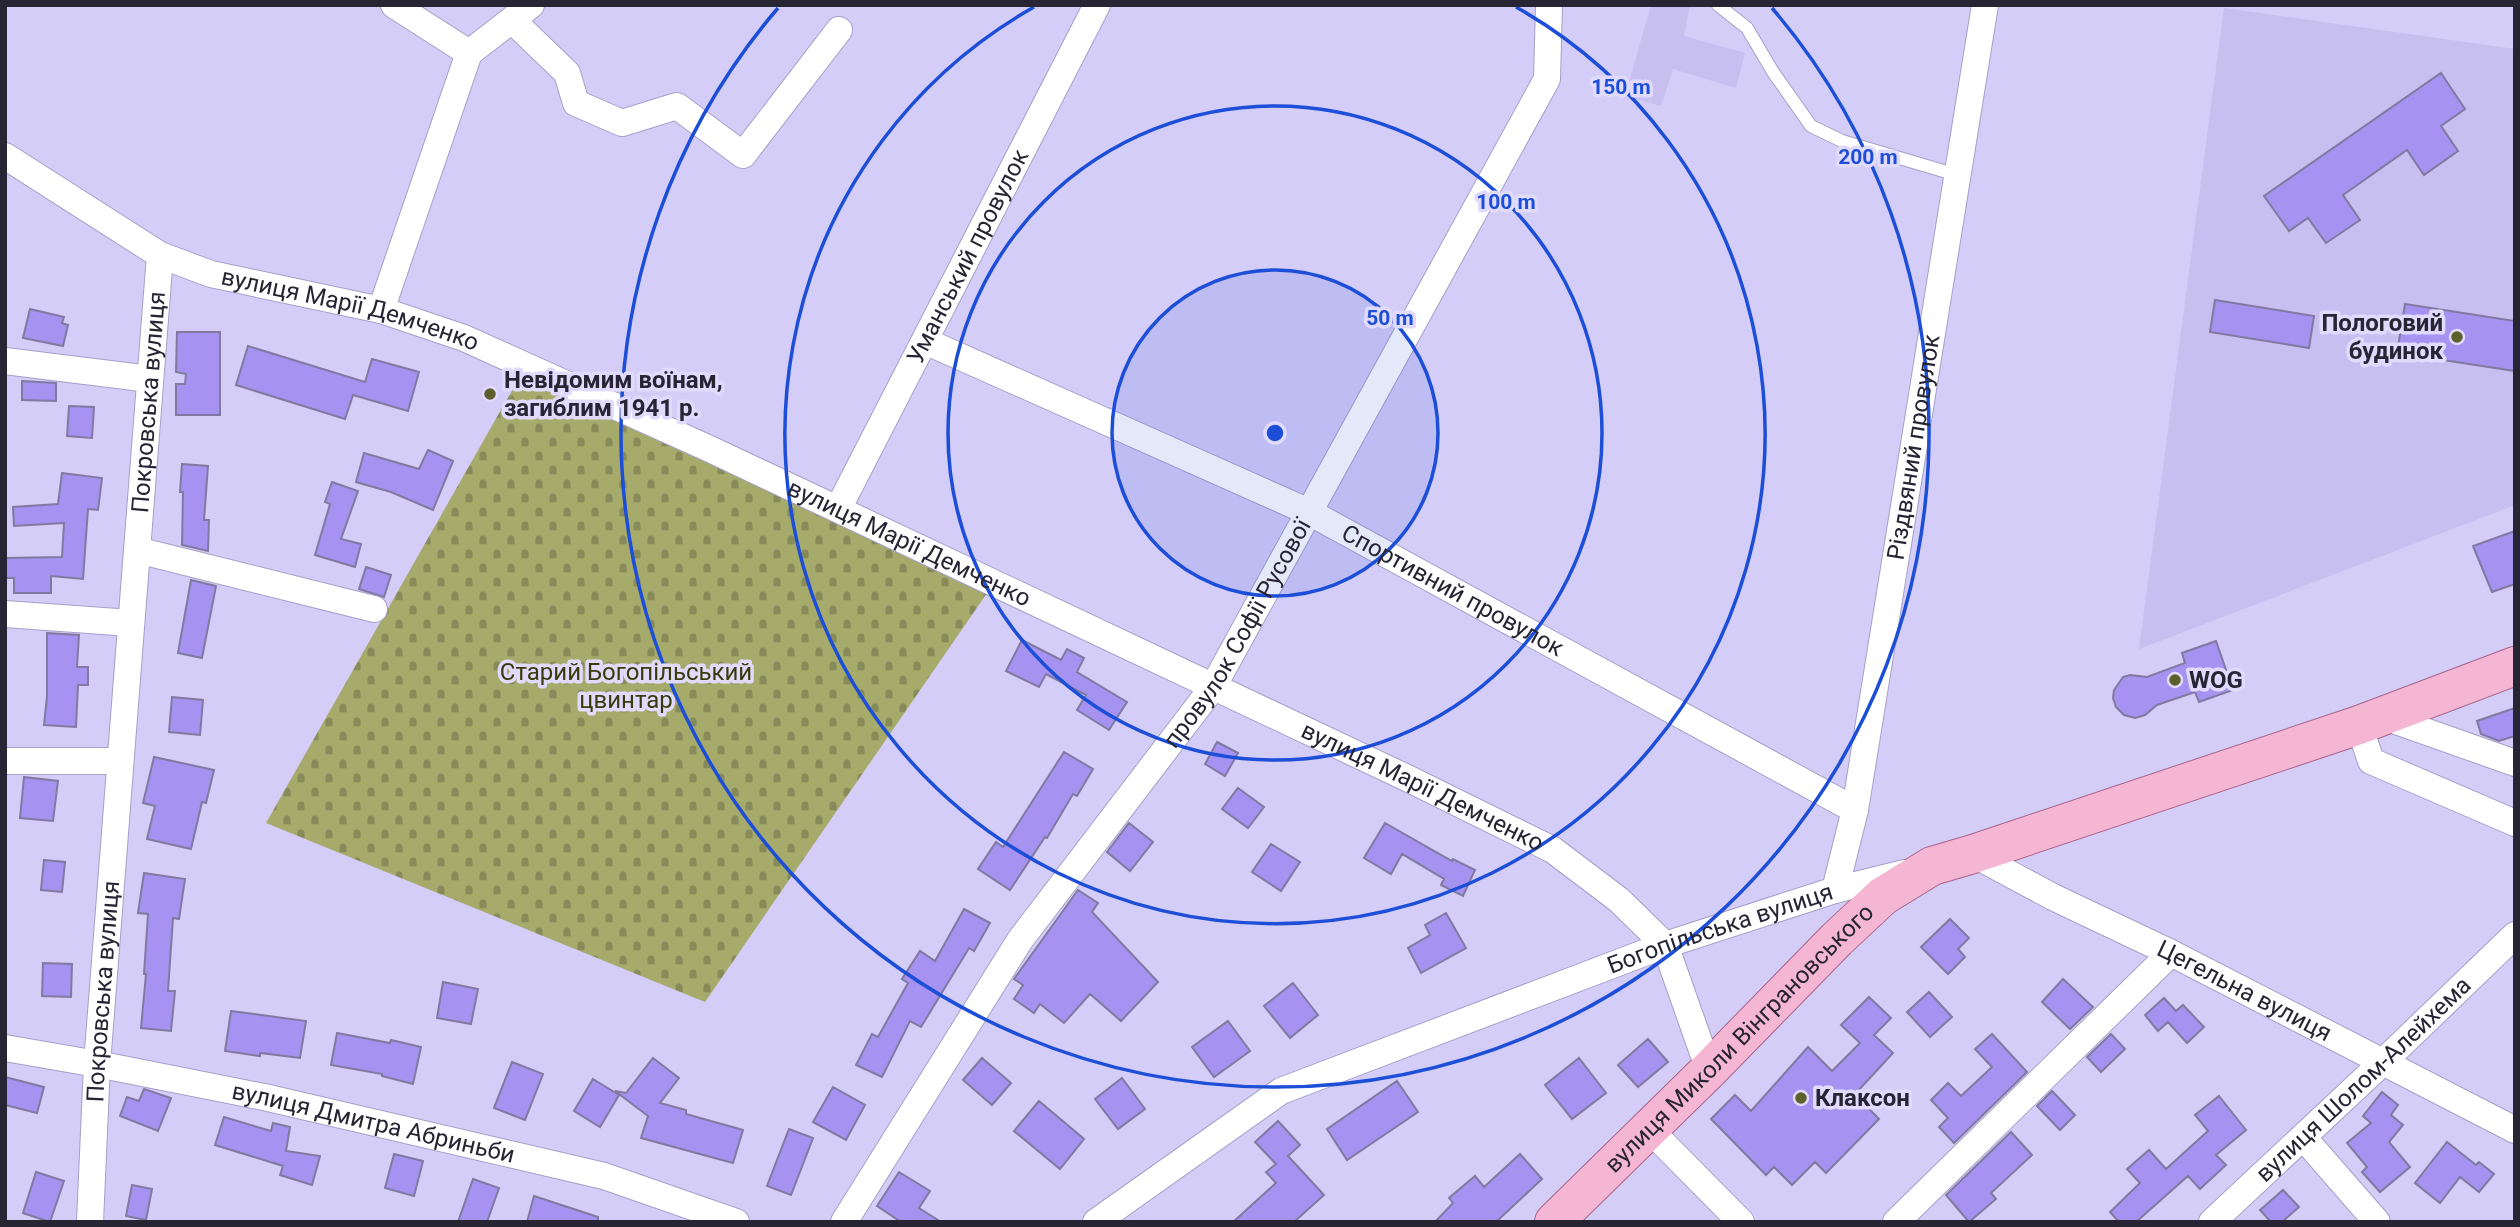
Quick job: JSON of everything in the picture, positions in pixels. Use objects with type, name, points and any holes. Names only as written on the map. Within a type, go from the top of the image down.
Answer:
[{"type":"main road","name":"Богопільська вулиця","points":[[1932,866],[2371,721],[2515,666]]},
{"type":"main road","name":"вулиця Миколи Вінграновського","points":[[1555,1222],[1837,939],[1883,896],[1932,866]]},
{"type":"street","points":[[394,5],[468,53]]},
{"type":"street","name":"Уманський провулок","points":[[838,509],[1097,5]]},
{"type":"street","name":"провулок Софії Русової","points":[[844,1222],[1020,940],[1213,687],[1547,79],[1549,5]]},
{"type":"street","name":"Різдвяний провулок","points":[[1835,890],[1855,810],[1985,5]]},
{"type":"street","points":[[381,310],[468,53],[521,12],[567,73],[576,103],[622,122],[677,106],[743,155],[839,30]]},
{"type":"street","name":"вулиця Марії Демченко","points":[[5,156],[160,255],[211,274],[381,310],[464,338],[838,509],[1553,850],[1619,900],[1665,945],[1709,1070]]},
{"type":"street","name":"Покровська вулиця","points":[[90,1222],[97,1064],[160,255]]},
{"type":"street","name":"Спортивний провулок","points":[[925,341],[1309,512],[1855,810]]},
{"type":"street","points":[[5,361],[150,379]]},
{"type":"street","points":[[137,550],[373,609]]},
{"type":"street","points":[[5,614],[131,623]]},
{"type":"street","points":[[2515,763],[2371,721],[2371,761],[2515,823]]},
{"type":"street","points":[[5,761],[121,761]]},
{"type":"street","name":"Цегельна вулиця","points":[[1973,854],[2515,1130]]},
{"type":"street","name":"Богопільська вулиця","points":[[1096,1222],[1281,1091],[1665,945],[1835,890],[1932,866]]},
{"type":"street","name":"вулиця Шолом-Алейхема","points":[[2212,1222],[2515,934]]},
{"type":"street","points":[[1896,1222],[2171,953]]},
{"type":"street","name":"вулиця Дмитра Абриньби","points":[[5,1048],[264,1097],[604,1176],[736,1222]]},
{"type":"street","points":[[1649,1129],[1741,1222]]},
{"type":"street","points":[[2302,1137],[2377,1222]]},
{"type":"lane","points":[[1718,5],[1747,28],[1773,72],[1811,126],[1842,141],[1957,174]]},
{"type":"shaded area","points":[[1651,5],[1690,5],[1684,36],[1745,53],[1736,88],[1673,69],[1661,106],[1625,96]]},
{"type":"shaded area","points":[[2224,8],[2515,49],[2515,505],[2139,649]]},
{"type":"green space","name":"Старий Богопільський цвинтар","points":[[526,366],[994,583],[705,1002],[266,823]]},
{"type":"building","points":[[2441,73],[2465,109],[2441,126],[2458,151],[2424,175],[2407,150],[2343,195],[2360,220],[2326,243],[2308,218],[2289,231],[2264,196]]},
{"type":"building","name":"Пологовий будинок","points":[[2215,300],[2314,316],[2309,348],[2210,332]]},
{"type":"building","name":"Пологовий будинок","points":[[2405,304],[2515,321],[2515,371],[2397,353]]},
{"type":"building","points":[[30,309],[64,317],[62,323],[68,325],[63,346],[23,338]]},
{"type":"building","points":[[177,332],[220,332],[220,415],[176,415],[176,384],[185,384],[186,374],[176,372]]},
{"type":"building","points":[[248,346],[365,382],[372,359],[419,372],[408,411],[353,395],[345,419],[236,385]]},
{"type":"building","points":[[22,381],[56,383],[56,401],[22,400]]},
{"type":"building","points":[[69,406],[94,407],[92,438],[67,436]]},
{"type":"building","points":[[428,450],[453,461],[433,510],[391,492],[356,482],[364,453],[419,469]]},
{"type":"building","points":[[182,464],[208,466],[204,520],[209,520],[208,551],[182,545]]},
{"type":"building","points":[[62,473],[102,478],[98,510],[88,509],[83,579],[51,576],[51,593],[14,593],[14,578],[5,578],[5,558],[62,557],[64,523],[14,526],[13,507],[58,504]]},
{"type":"building","points":[[332,482],[358,491],[341,539],[361,544],[355,567],[315,555],[330,504],[325,502]]},
{"type":"building","points":[[2515,531],[2515,584],[2492,592],[2473,546]]},
{"type":"building","points":[[366,567],[391,575],[384,597],[359,589]]},
{"type":"building","points":[[191,580],[216,586],[202,658],[178,653]]},
{"type":"building","points":[[47,633],[79,635],[77,667],[88,667],[88,685],[78,685],[76,727],[44,725]]},
{"type":"building","points":[[1022,640],[1061,660],[1067,649],[1084,658],[1077,672],[1127,702],[1109,730],[1077,710],[1086,695],[1046,674],[1039,687],[1006,671]]},
{"type":"building","name":"WOG","points":[[2216,641],[2233,690],[2199,702],[2195,692],[2157,705],[2145,715],[2135,718],[2124,715],[2116,707],[2114,690],[2123,677],[2147,677],[2185,663],[2182,653]]},
{"type":"building","points":[[172,697],[203,700],[200,735],[169,732]]},
{"type":"building","points":[[2515,708],[2515,736],[2499,741],[2481,734],[2477,721]]},
{"type":"building","points":[[1217,742],[1238,753],[1225,776],[1205,764]]},
{"type":"building","points":[[1064,752],[1093,769],[1077,796],[1073,794],[1047,838],[1045,837],[1010,890],[978,869],[996,842],[1003,847]]},
{"type":"building","points":[[154,757],[214,770],[206,803],[202,802],[191,849],[147,839],[155,806],[143,803]]},
{"type":"building","points":[[24,777],[58,781],[53,821],[20,818]]},
{"type":"building","points":[[1238,788],[1264,807],[1248,828],[1222,809]]},
{"type":"building","points":[[1129,823],[1153,842],[1130,871],[1107,852]]},
{"type":"building","points":[[1385,823],[1452,861],[1453,859],[1475,870],[1463,896],[1441,885],[1444,879],[1402,854],[1391,874],[1364,858]]},
{"type":"building","points":[[1271,844],[1300,862],[1281,891],[1252,872]]},
{"type":"building","points":[[44,860],[65,862],[62,892],[41,890]]},
{"type":"building","points":[[144,873],[185,879],[179,919],[173,918],[168,991],[175,991],[171,1031],[141,1028],[148,914],[138,913]]},
{"type":"building","points":[[1078,890],[1098,903],[1092,912],[1158,982],[1121,1021],[1090,994],[1064,1023],[1040,1004],[1034,1013],[1014,999],[1023,985],[1014,979]]},
{"type":"building","points":[[964,909],[990,923],[974,951],[969,948],[921,1027],[910,1021],[882,1077],[856,1065],[872,1034],[878,1037],[908,983],[902,979],[920,951],[935,961]]},
{"type":"building","points":[[1446,913],[1466,948],[1421,973],[1408,948],[1430,935],[1425,925]]},
{"type":"building","points":[[1950,919],[1969,938],[1958,949],[1965,957],[1948,974],[1921,947]]},
{"type":"building","points":[[43,963],[72,964],[71,997],[42,996]]},
{"type":"building","points":[[2063,979],[2093,1007],[2070,1029],[2042,1002]]},
{"type":"building","points":[[443,982],[478,989],[471,1024],[437,1018]]},
{"type":"building","points":[[1293,983],[1318,1015],[1290,1038],[1264,1006]]},
{"type":"building","points":[[1929,992],[1952,1017],[1930,1037],[1907,1012]]},
{"type":"building","points":[[1869,997],[1891,1018],[1874,1035],[1893,1053],[1855,1094],[1879,1119],[1826,1173],[1815,1162],[1792,1185],[1774,1167],[1766,1175],[1711,1119],[1735,1095],[1751,1111],[1808,1047],[1832,1071],[1860,1043],[1841,1025]]},
{"type":"building","points":[[2164,998],[2176,1011],[2183,1005],[2204,1027],[2187,1043],[2168,1022],[2158,1031],[2145,1015]]},
{"type":"building","points":[[231,1011],[306,1021],[300,1058],[225,1051]]},
{"type":"building","points":[[1228,1021],[1250,1051],[1214,1077],[1192,1047]]},
{"type":"building","points":[[337,1033],[421,1047],[413,1084],[382,1074],[331,1065]]},
{"type":"building","points":[[1992,1034],[2027,1072],[1954,1143],[1939,1127],[1948,1118],[1931,1100],[1948,1083],[1961,1096],[1992,1067],[1975,1049]]},
{"type":"building","points":[[2111,1034],[2125,1049],[2101,1072],[2087,1057]]},
{"type":"building","points":[[1648,1039],[1668,1062],[1638,1087],[1618,1065]]},
{"type":"building","points":[[653,1058],[679,1078],[660,1103],[686,1110],[686,1114],[743,1130],[733,1163],[641,1138],[648,1116],[615,1091],[626,1093]]},
{"type":"building","points":[[982,1058],[1011,1083],[992,1105],[963,1080]]},
{"type":"building","points":[[1579,1058],[1606,1093],[1572,1119],[1545,1085]]},
{"type":"building","points":[[512,1062],[543,1074],[525,1120],[494,1108]]},
{"type":"building","points":[[5,1077],[44,1087],[37,1113],[5,1105]]},
{"type":"building","points":[[1122,1078],[1145,1109],[1118,1129],[1095,1099]]},
{"type":"building","points":[[593,1079],[619,1095],[600,1127],[574,1111]]},
{"type":"building","points":[[1397,1081],[1418,1112],[1347,1160],[1327,1129]]},
{"type":"building","points":[[833,1087],[865,1105],[846,1140],[813,1122]]},
{"type":"building","points":[[144,1089],[171,1098],[158,1131],[120,1116],[127,1097],[139,1101]]},
{"type":"building","points":[[2052,1091],[2075,1115],[2060,1130],[2037,1106]]},
{"type":"building","points":[[2382,1092],[2398,1105],[2391,1115],[2403,1125],[2389,1142],[2410,1167],[2380,1192],[2362,1172],[2367,1167],[2347,1143],[2371,1123],[2363,1116]]},
{"type":"building","points":[[2219,1096],[2246,1130],[2216,1155],[2226,1165],[2200,1189],[2188,1176],[2136,1222],[2119,1222],[2110,1212],[2140,1183],[2127,1169],[2149,1150],[2166,1169],[2208,1131],[2195,1115]]},
{"type":"building","points":[[1039,1101],[1084,1139],[1060,1169],[1014,1131]]},
{"type":"building","points":[[224,1117],[271,1131],[273,1123],[290,1127],[286,1151],[320,1156],[312,1185],[280,1175],[283,1166],[215,1145]]},
{"type":"building","points":[[1278,1121],[1300,1145],[1288,1156],[1324,1195],[1294,1222],[1233,1222],[1276,1183],[1266,1172],[1276,1164],[1255,1142]]},
{"type":"building","points":[[789,1129],[813,1138],[791,1195],[767,1186]]},
{"type":"building","points":[[2011,1132],[2032,1155],[1991,1193],[1996,1199],[1969,1222],[1946,1195]]},
{"type":"building","points":[[2447,1142],[2476,1165],[2479,1162],[2494,1174],[2479,1192],[2460,1177],[2440,1203],[2415,1183]]},
{"type":"building","points":[[394,1154],[423,1161],[414,1196],[385,1188]]},
{"type":"building","points":[[1520,1154],[1542,1179],[1496,1222],[1435,1222],[1453,1203],[1449,1198],[1475,1176],[1484,1187]]},
{"type":"building","points":[[36,1172],[64,1181],[50,1222],[23,1213]]},
{"type":"building","points":[[899,1172],[930,1191],[919,1208],[941,1222],[901,1222],[877,1206]]},
{"type":"building","points":[[473,1179],[499,1188],[487,1222],[458,1222]]},
{"type":"building","points":[[132,1185],[152,1189],[146,1220],[126,1216]]},
{"type":"building","points":[[2283,1190],[2299,1207],[2282,1222],[2271,1222],[2260,1210]]},
{"type":"building","points":[[534,1196],[598,1217],[598,1222],[527,1222]]},
{"type":"place","name":"Пологовий будинок","points":[[2457,337]]},
{"type":"place","name":"Невідомим воїнам, загиблим 1941 р.","points":[[490,394]]},
{"type":"place","name":"WOG","points":[[2175,680]]},
{"type":"place","name":"Клаксон","points":[[1801,1098]]}]
